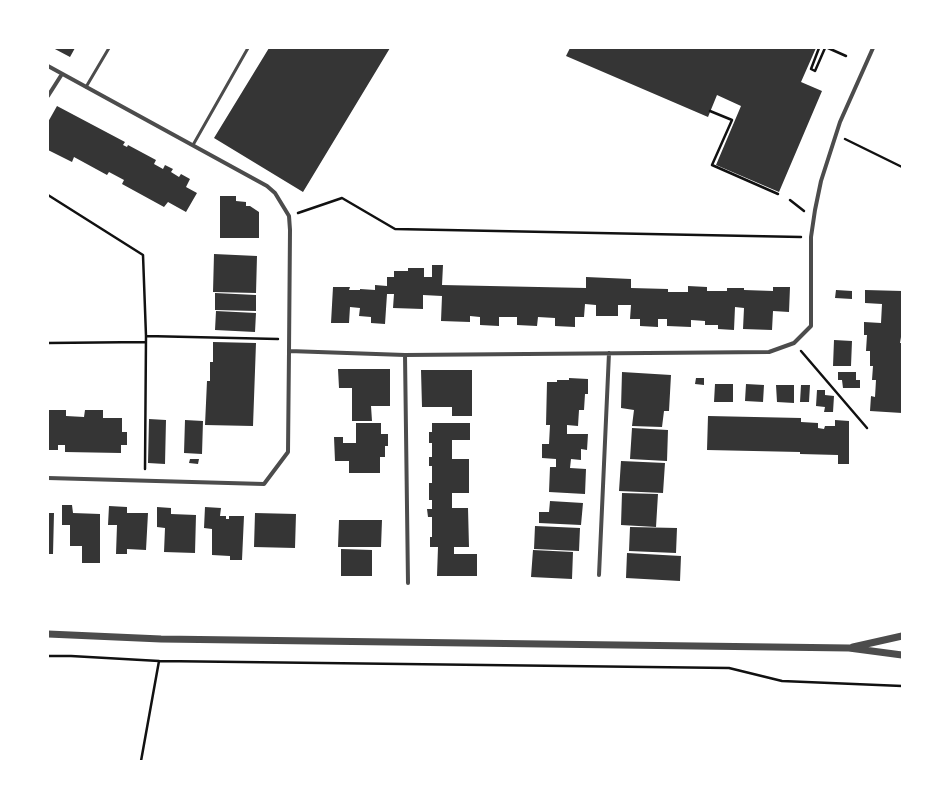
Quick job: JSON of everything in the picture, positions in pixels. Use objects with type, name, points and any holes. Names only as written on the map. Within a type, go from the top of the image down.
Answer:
[{"type":"street","points":[[288,351],[405,355],[769,352],[794,343],[811,326],[811,237],[821,181],[840,122],[873,48]]},
{"type":"street","points":[[48,66],[267,186],[275,193],[289,216],[290,230],[288,452],[264,484],[48,478]]},
{"type":"street","points":[[48,96],[62,74]]},
{"type":"street","points":[[599,576],[609,354]]},
{"type":"street","points":[[405,355],[408,583]]},
{"type":"street","points":[[48,634],[161,639],[849,648],[902,655]]},
{"type":"street","points":[[849,648],[902,636]]},
{"type":"lane","points":[[86,87],[109,48]]},
{"type":"lane","points":[[193,145],[248,48]]},
{"type":"path","points":[[819,48],[810,69],[815,71],[825,48]]},
{"type":"path","points":[[828,48],[846,56]]},
{"type":"path","points":[[710,111],[732,120],[712,165],[778,194]]},
{"type":"path","points":[[836,135],[902,167]]},
{"type":"path","points":[[48,195],[143,255],[146,336],[145,481]]},
{"type":"path","points":[[289,216],[342,198],[395,229],[811,237]]},
{"type":"path","points":[[146,336],[289,339]]},
{"type":"path","points":[[48,344],[146,342]]},
{"type":"path","points":[[794,343],[867,428]]},
{"type":"path","points":[[48,656],[159,660],[729,668],[782,681],[902,686]]},
{"type":"path","points":[[142,761],[159,660]]},
{"type":"building","points":[[53,48],[75,48],[70,57]]},
{"type":"building","points":[[269,48],[390,48],[303,192],[214,138]]},
{"type":"building","points":[[570,48],[816,48],[801,82],[822,91],[779,192],[716,165],[741,106],[717,95],[708,117],[566,56]]},
{"type":"building","points":[[57,106],[125,142],[123,145],[127,147],[128,145],[156,160],[154,164],[163,169],[165,165],[173,169],[171,172],[179,177],[181,174],[190,179],[186,187],[197,193],[186,212],[168,202],[164,207],[122,184],[124,180],[109,172],[107,175],[74,157],[72,162],[48,150],[48,122]]},
{"type":"building","points":[[220,196],[236,196],[236,201],[246,202],[246,206],[250,206],[259,212],[259,238],[220,238]]},
{"type":"building","points":[[214,254],[257,256],[256,293],[213,292]]},
{"type":"building","points":[[432,265],[443,265],[442,285],[586,288],[586,277],[631,279],[631,288],[668,289],[668,292],[688,292],[688,286],[707,287],[707,291],[727,291],[727,288],[744,288],[744,290],[773,291],[773,287],[790,287],[789,312],[773,311],[772,330],[743,329],[744,308],[735,307],[734,330],[718,329],[718,325],[705,325],[705,321],[691,320],[691,327],[667,326],[667,319],[658,319],[658,327],[640,326],[640,319],[630,319],[631,305],[618,305],[618,316],[596,316],[596,305],[585,304],[584,317],[575,317],[575,327],[555,326],[555,318],[538,317],[537,326],[517,325],[517,317],[499,317],[499,326],[480,325],[480,317],[470,316],[470,322],[441,321],[442,296],[423,295],[423,309],[393,308],[394,294],[387,294],[385,324],[371,323],[371,317],[359,316],[360,308],[350,307],[349,323],[331,323],[333,287],[350,287],[349,290],[375,290],[375,285],[387,286],[387,277],[394,277],[394,271],[408,271],[408,268],[424,268],[424,277],[432,277]]},
{"type":"building","points":[[836,290],[852,291],[852,299],[835,298]]},
{"type":"building","points":[[865,290],[902,291],[902,337],[900,343],[902,343],[902,413],[870,411],[871,396],[875,397],[876,380],[872,380],[873,366],[870,366],[870,351],[866,351],[867,335],[864,335],[864,322],[881,323],[882,304],[865,303]]},
{"type":"building","points":[[215,293],[256,295],[256,311],[215,310]]},
{"type":"building","points":[[216,311],[256,313],[255,332],[215,330]]},
{"type":"building","points":[[834,340],[852,341],[851,366],[833,366]]},
{"type":"building","points":[[213,342],[256,343],[253,426],[205,425],[207,381],[210,381],[210,362],[213,362]]},
{"type":"building","points":[[338,369],[390,369],[390,406],[371,406],[372,421],[352,421],[352,388],[339,388]]},
{"type":"building","points":[[421,370],[472,370],[472,416],[452,416],[452,407],[422,407]]},
{"type":"building","points":[[622,372],[671,375],[669,411],[664,411],[662,427],[632,426],[634,410],[621,408]]},
{"type":"building","points":[[838,372],[856,372],[856,380],[860,380],[860,388],[843,388],[842,380],[838,380]]},
{"type":"building","points":[[569,378],[588,379],[588,394],[585,394],[584,410],[579,410],[578,426],[567,425],[567,434],[588,434],[587,450],[581,449],[581,460],[571,459],[570,468],[586,469],[585,494],[549,492],[550,467],[556,467],[556,459],[542,458],[542,444],[549,444],[550,425],[546,425],[547,382],[569,380]]},
{"type":"building","points":[[696,378],[704,378],[704,385],[695,384]]},
{"type":"building","points":[[715,384],[733,384],[733,402],[714,402]]},
{"type":"building","points":[[746,384],[764,385],[763,402],[745,401]]},
{"type":"building","points":[[776,385],[794,385],[794,403],[777,402]]},
{"type":"building","points":[[801,385],[810,385],[809,402],[800,402]]},
{"type":"building","points":[[817,390],[825,390],[825,395],[834,396],[833,412],[824,412],[825,407],[816,406]]},
{"type":"building","points":[[48,410],[66,410],[66,416],[84,417],[85,410],[103,410],[103,418],[122,418],[122,432],[127,432],[127,445],[121,445],[121,453],[65,452],[65,445],[58,445],[58,450],[48,450]]},
{"type":"building","points":[[708,416],[801,418],[801,422],[818,423],[818,428],[824,429],[825,426],[835,426],[835,420],[849,421],[849,464],[838,464],[838,455],[800,454],[800,452],[707,450]]},
{"type":"building","points":[[149,419],[166,420],[165,464],[148,463]]},
{"type":"building","points":[[185,420],[203,421],[202,454],[184,453]]},
{"type":"building","points":[[356,423],[381,423],[381,434],[388,434],[388,446],[385,446],[385,457],[380,457],[380,473],[349,473],[349,461],[335,461],[334,437],[343,437],[343,443],[356,443]]},
{"type":"building","points":[[432,423],[470,423],[470,440],[452,440],[452,459],[469,459],[469,493],[452,493],[452,508],[468,508],[469,547],[454,547],[454,554],[477,554],[477,576],[437,576],[438,547],[430,547],[430,537],[432,537],[432,517],[428,517],[427,509],[432,509],[432,500],[429,500],[429,483],[432,483],[432,466],[429,466],[429,457],[432,457],[432,443],[429,443],[429,432],[432,432]]},
{"type":"building","points":[[632,428],[668,430],[667,461],[630,459]]},
{"type":"building","points":[[190,459],[199,459],[198,464],[189,463]]},
{"type":"building","points":[[621,461],[665,463],[663,493],[619,491]]},
{"type":"building","points":[[622,493],[658,494],[656,527],[621,525]]},
{"type":"building","points":[[550,501],[583,503],[581,525],[539,523],[539,512],[549,512]]},
{"type":"building","points":[[62,505],[72,505],[73,513],[100,514],[100,563],[82,563],[82,546],[70,546],[70,525],[62,525]]},
{"type":"building","points":[[109,506],[127,507],[127,513],[148,513],[146,550],[127,549],[127,554],[116,554],[117,525],[108,525]]},
{"type":"building","points":[[157,507],[171,508],[171,514],[196,515],[195,553],[164,552],[165,528],[157,527]]},
{"type":"building","points":[[205,507],[221,508],[220,516],[226,516],[226,519],[229,519],[229,516],[244,516],[242,560],[230,560],[230,556],[212,555],[212,529],[204,528]]},
{"type":"building","points":[[48,513],[54,513],[53,554],[48,554]]},
{"type":"building","points":[[255,513],[296,514],[295,548],[254,547]]},
{"type":"building","points":[[339,520],[382,520],[381,547],[338,547]]},
{"type":"building","points":[[535,526],[580,528],[579,551],[534,549]]},
{"type":"building","points":[[630,527],[677,528],[676,553],[629,551]]},
{"type":"building","points":[[341,549],[372,550],[372,576],[341,576]]},
{"type":"building","points":[[533,550],[573,552],[572,579],[531,577]]},
{"type":"building","points":[[627,553],[681,556],[680,581],[626,578]]}]
